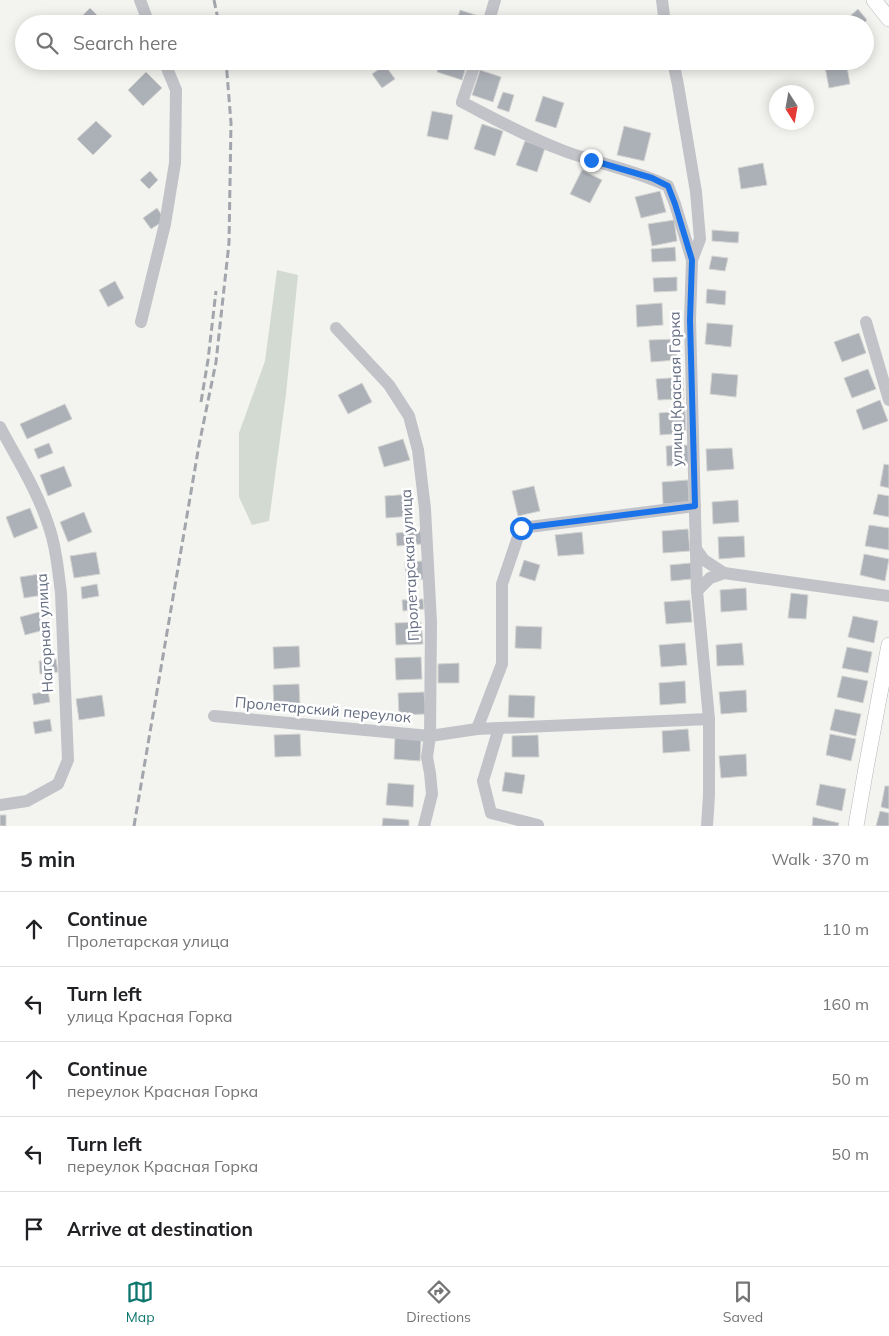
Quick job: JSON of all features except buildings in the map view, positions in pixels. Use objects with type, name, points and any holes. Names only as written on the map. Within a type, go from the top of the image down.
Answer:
[{"type":"main road","points":[[874,0],[889,18]]},
{"type":"main road","points":[[856,826],[889,644]]},
{"type":"street","points":[[140,0],[146,15]]},
{"type":"street","points":[[491,15],[495,0]]},
{"type":"street","points":[[662,0],[664,15]]},
{"type":"street","points":[[142,322],[165,224],[175,163],[176,90],[168,70]]},
{"type":"street","points":[[473,70],[462,102],[558,149],[652,178],[668,186],[692,260]]},
{"type":"street","name":"улица Красная Горка","points":[[675,70],[696,192],[700,239],[692,260],[690,320],[697,591],[709,719]]},
{"type":"street","points":[[866,322],[889,400]]},
{"type":"street","name":"Пролетарская улица","points":[[336,328],[388,385],[409,416],[418,450],[425,509],[431,622],[430,736],[427,757],[432,794],[424,826]]},
{"type":"street","name":"Нагорная улица","points":[[0,428],[31,483],[49,525],[58,566],[61,593],[68,760],[58,784],[27,802],[0,805]]},
{"type":"street","points":[[477,729],[502,664],[502,584],[521,528],[695,506]]},
{"type":"street","points":[[696,549],[704,560],[724,573],[889,596]]},
{"type":"street","points":[[697,591],[710,578],[724,573]]},
{"type":"street","name":"Пролетарский переулок","points":[[214,716],[430,736],[477,729],[709,719]]},
{"type":"street","points":[[707,826],[709,719]]},
{"type":"street","points":[[498,728],[483,781],[491,813],[538,825]]},
{"type":"shaded area","points":[[277,270],[298,275],[286,394],[269,521],[252,525],[239,497],[239,433],[265,361]]},
{"type":"railway","points":[[214,0],[217,15]]},
{"type":"railway","points":[[134,826],[199,445],[216,362],[229,243],[231,123],[227,70]]},
{"type":"railway","points":[[201,402],[216,291]]},
{"type":"route","points":[[521,528],[695,506],[690,320],[692,260],[687,240],[668,186],[652,178],[591,160]]}]
